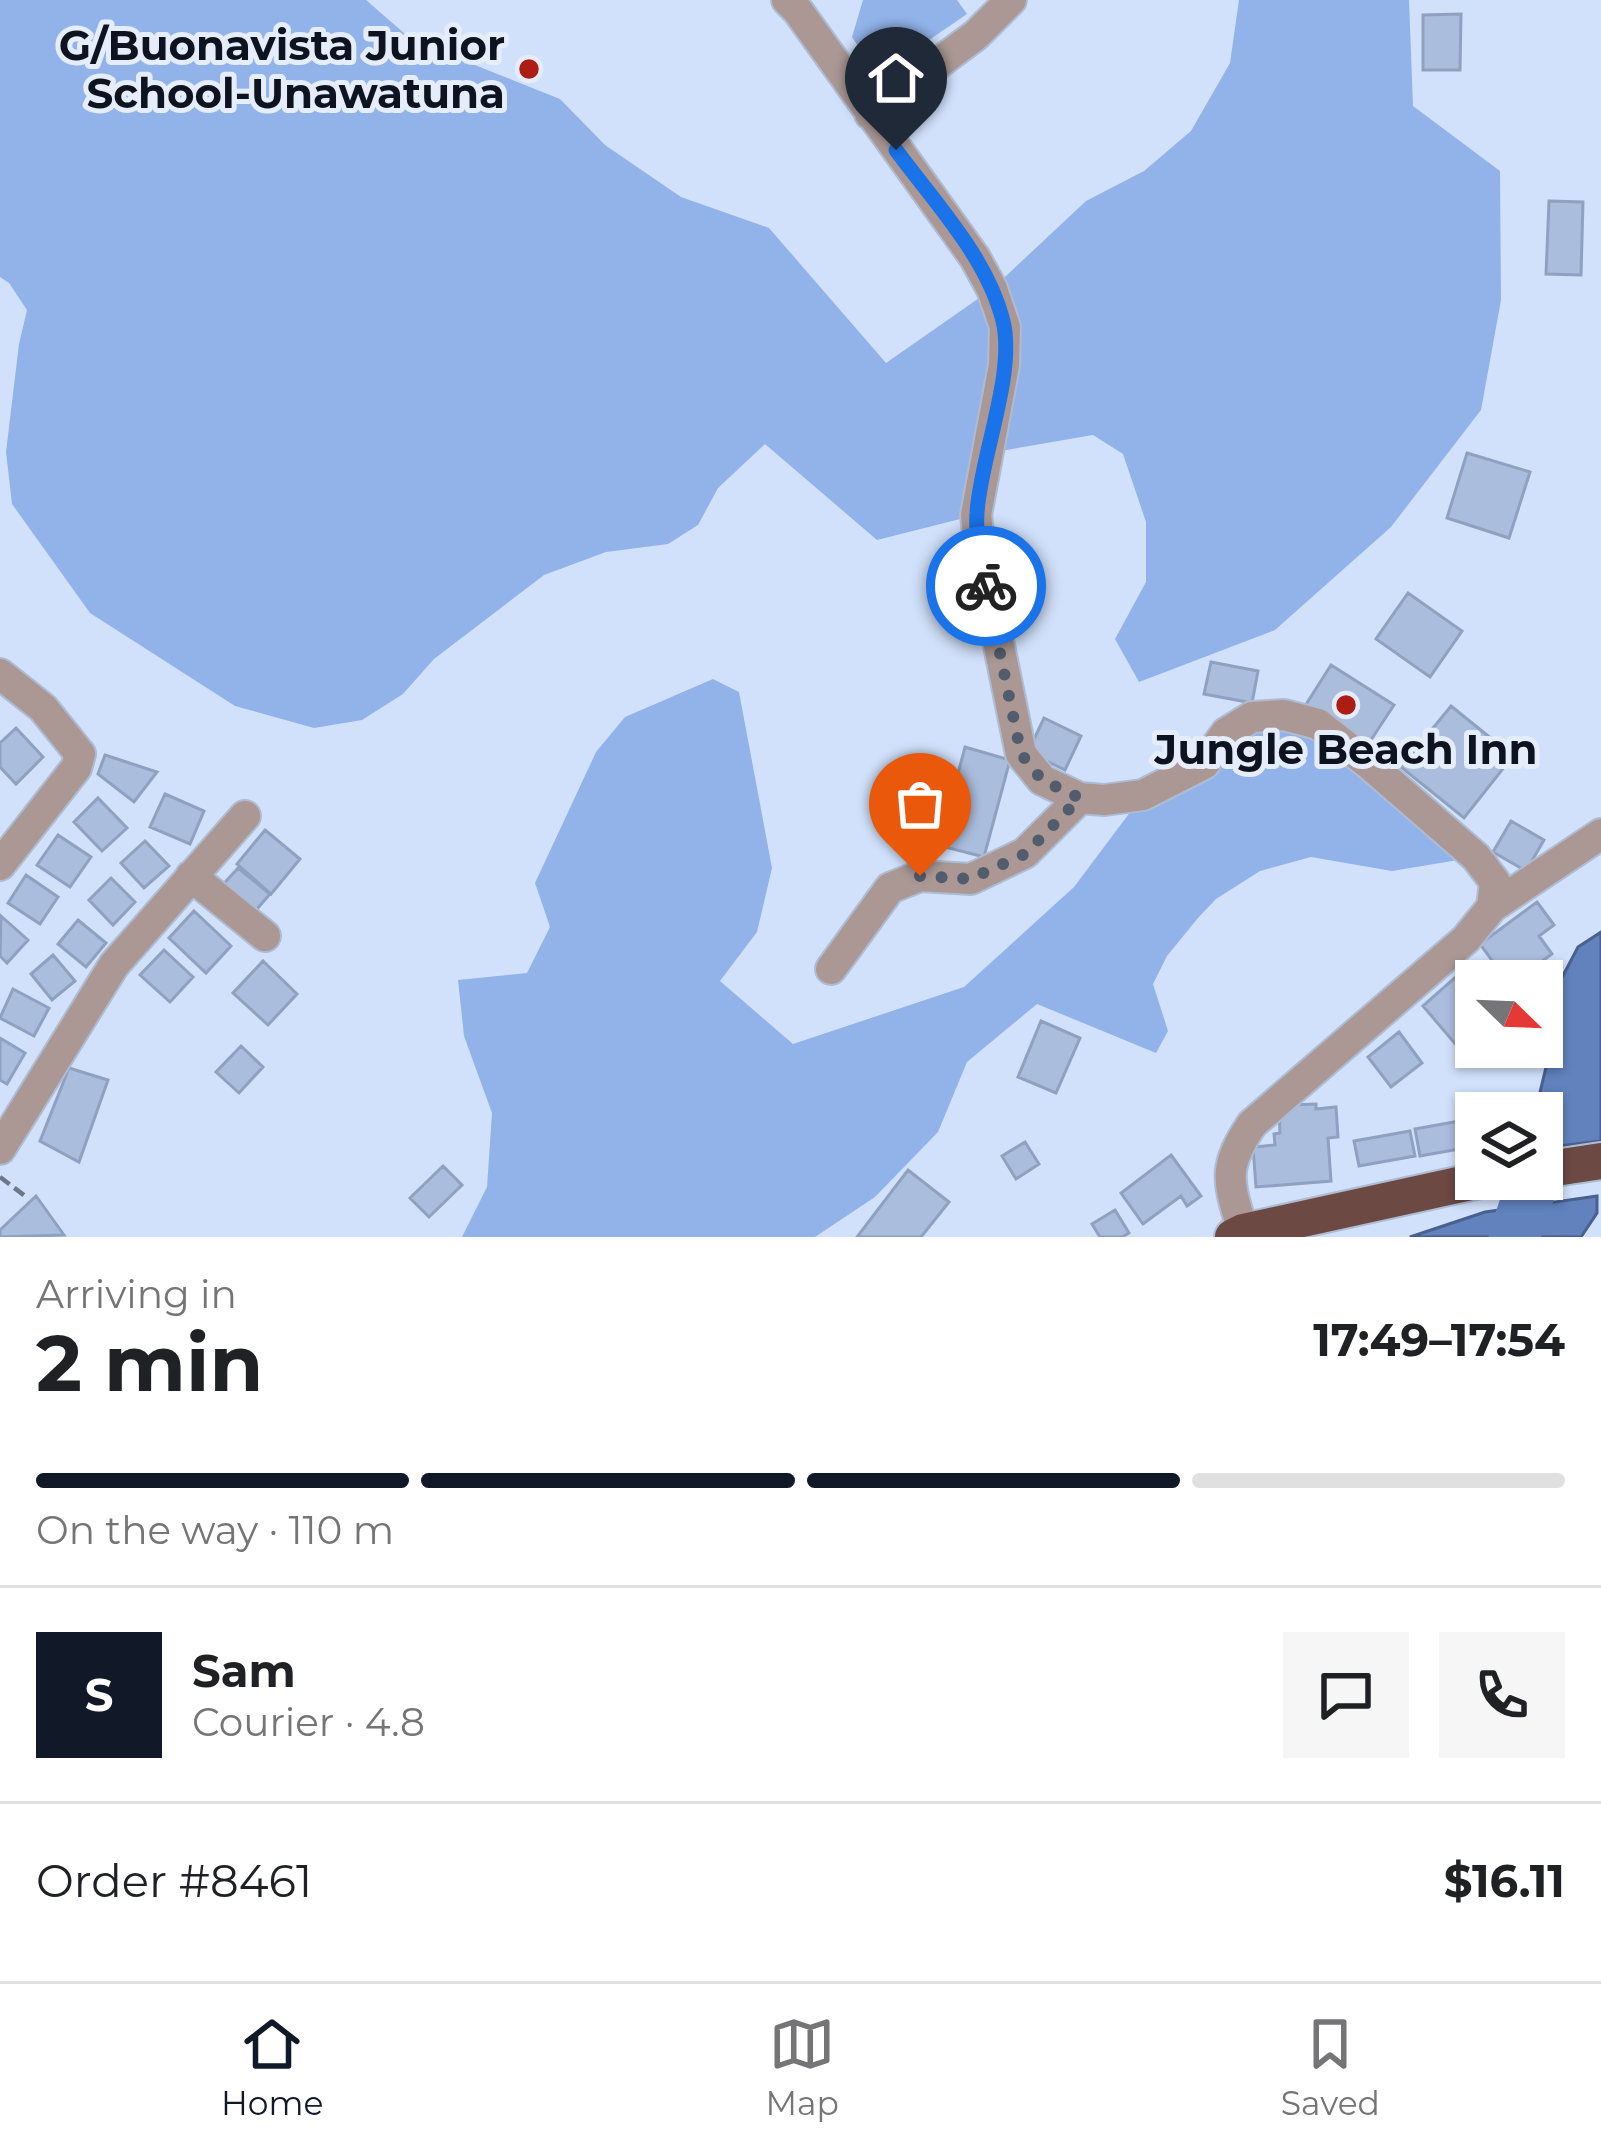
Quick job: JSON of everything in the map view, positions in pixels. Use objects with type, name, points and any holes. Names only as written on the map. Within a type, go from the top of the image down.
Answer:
[{"type":"highway","points":[[1563,1167],[1601,1161]]},
{"type":"highway","points":[[1238,1234],[1455,1185]]},
{"type":"street","points":[[787,0],[975,257],[1005,327],[1004,365],[976,515],[1021,754],[1042,780],[1080,798],[1105,800],[1143,795],[1204,764],[1226,733],[1252,718],[1284,715],[1318,724],[1476,856],[1495,882],[1492,907]]},
{"type":"street","points":[[870,114],[976,35],[1011,0]]},
{"type":"street","points":[[0,674],[43,708],[80,754],[76,768],[0,865]]},
{"type":"street","points":[[831,969],[890,888],[920,876],[970,879],[1025,854],[1080,798]]},
{"type":"street","points":[[0,1149],[114,965],[244,815]]},
{"type":"street","points":[[1238,1234],[1228,1178],[1233,1156],[1252,1124],[1466,939],[1492,907],[1601,834]]},
{"type":"street","points":[[190,876],[265,936]]},
{"type":"path","points":[[0,1177],[25,1196]]},
{"type":"shaded area","points":[[0,0],[366,0],[412,40],[560,99],[605,145],[681,197],[769,228],[886,363],[992,289],[1086,201],[1144,171],[1191,131],[1230,63],[1239,0],[1409,0],[1413,106],[1500,171],[1501,300],[1481,410],[1391,527],[1275,630],[1139,682],[1115,639],[1146,582],[1146,522],[1123,454],[1093,435],[989,453],[976,515],[877,540],[765,444],[718,488],[698,525],[668,544],[606,552],[544,575],[434,659],[403,694],[362,720],[314,728],[235,706],[90,613],[12,504],[6,452],[27,310],[0,277]]},
{"type":"shaded area","points":[[863,0],[957,0],[967,14],[897,62],[872,68],[852,37]]},
{"type":"shaded area","points":[[713,679],[739,692],[772,868],[757,932],[720,981],[793,1044],[964,987],[1074,887],[1143,795],[1284,715],[1476,857],[1392,871],[1311,857],[1260,871],[1216,899],[1167,956],[1153,984],[1168,1031],[1156,1053],[1037,1004],[967,1062],[938,1132],[875,1197],[815,1237],[462,1237],[487,1187],[492,1113],[464,1036],[458,980],[527,973],[550,927],[535,883],[596,752],[625,717]]},
{"type":"shaded area","points":[[1601,932],[1601,1141],[1563,1146],[1563,1092],[1540,1092],[1546,1068],[1563,1068],[1563,976],[1578,947]]},
{"type":"shaded area","points":[[1597,1196],[1597,1213],[1581,1237],[1410,1237],[1485,1212]]},
{"type":"building","points":[[1461,14],[1460,70],[1423,70],[1423,15]]},
{"type":"building","points":[[1549,201],[1583,202],[1581,275],[1546,274]]},
{"type":"building","points":[[1467,453],[1530,472],[1509,538],[1447,518]]},
{"type":"building","points":[[1408,593],[1462,631],[1430,677],[1376,639]]},
{"type":"building","points":[[1211,662],[1258,671],[1252,703],[1204,694]]},
{"type":"building","points":[[1331,665],[1394,705],[1367,746],[1305,706]]},
{"type":"building","points":[[1451,706],[1513,756],[1464,818],[1401,767]]},
{"type":"building","points":[[1044,718],[1081,736],[1065,770],[1028,752]]},
{"type":"building","points":[[16,728],[43,757],[16,784],[0,767],[0,743]]},
{"type":"building","points":[[965,747],[1010,760],[984,857],[937,845],[943,819],[891,805],[901,770],[955,785]]},
{"type":"building","points":[[105,755],[157,772],[134,802],[98,774]]},
{"type":"building","points":[[165,794],[204,811],[190,844],[150,827]]},
{"type":"building","points":[[98,798],[127,828],[102,851],[74,822]]},
{"type":"building","points":[[1511,821],[1544,840],[1526,871],[1493,852]]},
{"type":"building","points":[[265,830],[300,859],[271,894],[237,864]]},
{"type":"building","points":[[58,835],[91,857],[70,887],[37,865]]},
{"type":"building","points":[[145,841],[169,866],[144,888],[121,863]]},
{"type":"building","points":[[238,868],[270,894],[250,917],[219,889]]},
{"type":"building","points":[[26,875],[58,897],[40,924],[8,903]]},
{"type":"building","points":[[111,878],[135,902],[113,925],[89,900]]},
{"type":"building","points":[[1537,902],[1554,925],[1539,936],[1552,954],[1544,960],[1492,960],[1480,944]]},
{"type":"building","points":[[194,911],[231,946],[206,973],[169,938]]},
{"type":"building","points":[[1,916],[28,940],[7,963],[0,956]]},
{"type":"building","points":[[78,920],[106,943],[86,967],[58,944]]},
{"type":"building","points":[[164,950],[193,977],[170,1002],[140,975]]},
{"type":"building","points":[[53,955],[75,981],[52,1000],[31,974]]},
{"type":"building","points":[[263,961],[297,994],[268,1025],[233,993]]},
{"type":"building","points":[[1455,978],[1455,1044],[1423,1006]]},
{"type":"building","points":[[13,989],[49,1008],[34,1036],[0,1018]]},
{"type":"building","points":[[1041,1021],[1080,1038],[1056,1093],[1018,1077]]},
{"type":"building","points":[[1399,1032],[1422,1063],[1391,1087],[1368,1057]]},
{"type":"building","points":[[0,1038],[25,1053],[7,1084],[0,1080]]},
{"type":"building","points":[[241,1046],[263,1067],[239,1093],[216,1072]]},
{"type":"building","points":[[69,1068],[108,1080],[79,1162],[40,1141]]},
{"type":"building","points":[[1316,1104],[1316,1109],[1336,1107],[1338,1137],[1328,1138],[1331,1181],[1256,1187],[1253,1147],[1275,1145],[1274,1134],[1280,1133],[1279,1110]]},
{"type":"building","points":[[1455,1122],[1455,1150],[1420,1156],[1415,1129]]},
{"type":"building","points":[[1410,1131],[1415,1156],[1359,1166],[1354,1141]]},
{"type":"building","points":[[1025,1142],[1039,1164],[1016,1179],[1002,1156]]},
{"type":"building","points":[[1171,1155],[1201,1196],[1187,1206],[1181,1196],[1143,1224],[1121,1193]]},
{"type":"building","points":[[443,1166],[462,1185],[429,1217],[410,1198]]},
{"type":"building","points":[[908,1170],[949,1202],[921,1237],[857,1237]]},
{"type":"building","points":[[36,1196],[64,1235],[0,1237],[0,1230]]},
{"type":"building","points":[[1115,1210],[1129,1233],[1100,1237],[1092,1224]]},
{"type":"waterway","points":[[1514,1237],[1527,1200]]},
{"type":"way so far","points":[[920,876],[970,879],[1025,854],[1080,798],[1042,780],[1021,754],[986,586]]},
{"type":"place","name":"G/Buonavista Junior School-Unawatuna","points":[[529,69]]},
{"type":"place","name":"Jungle Beach Inn","points":[[1346,705]]},
{"type":"route","points":[[896,150],[975,257],[1005,327],[1004,365],[976,515],[986,586]]}]
